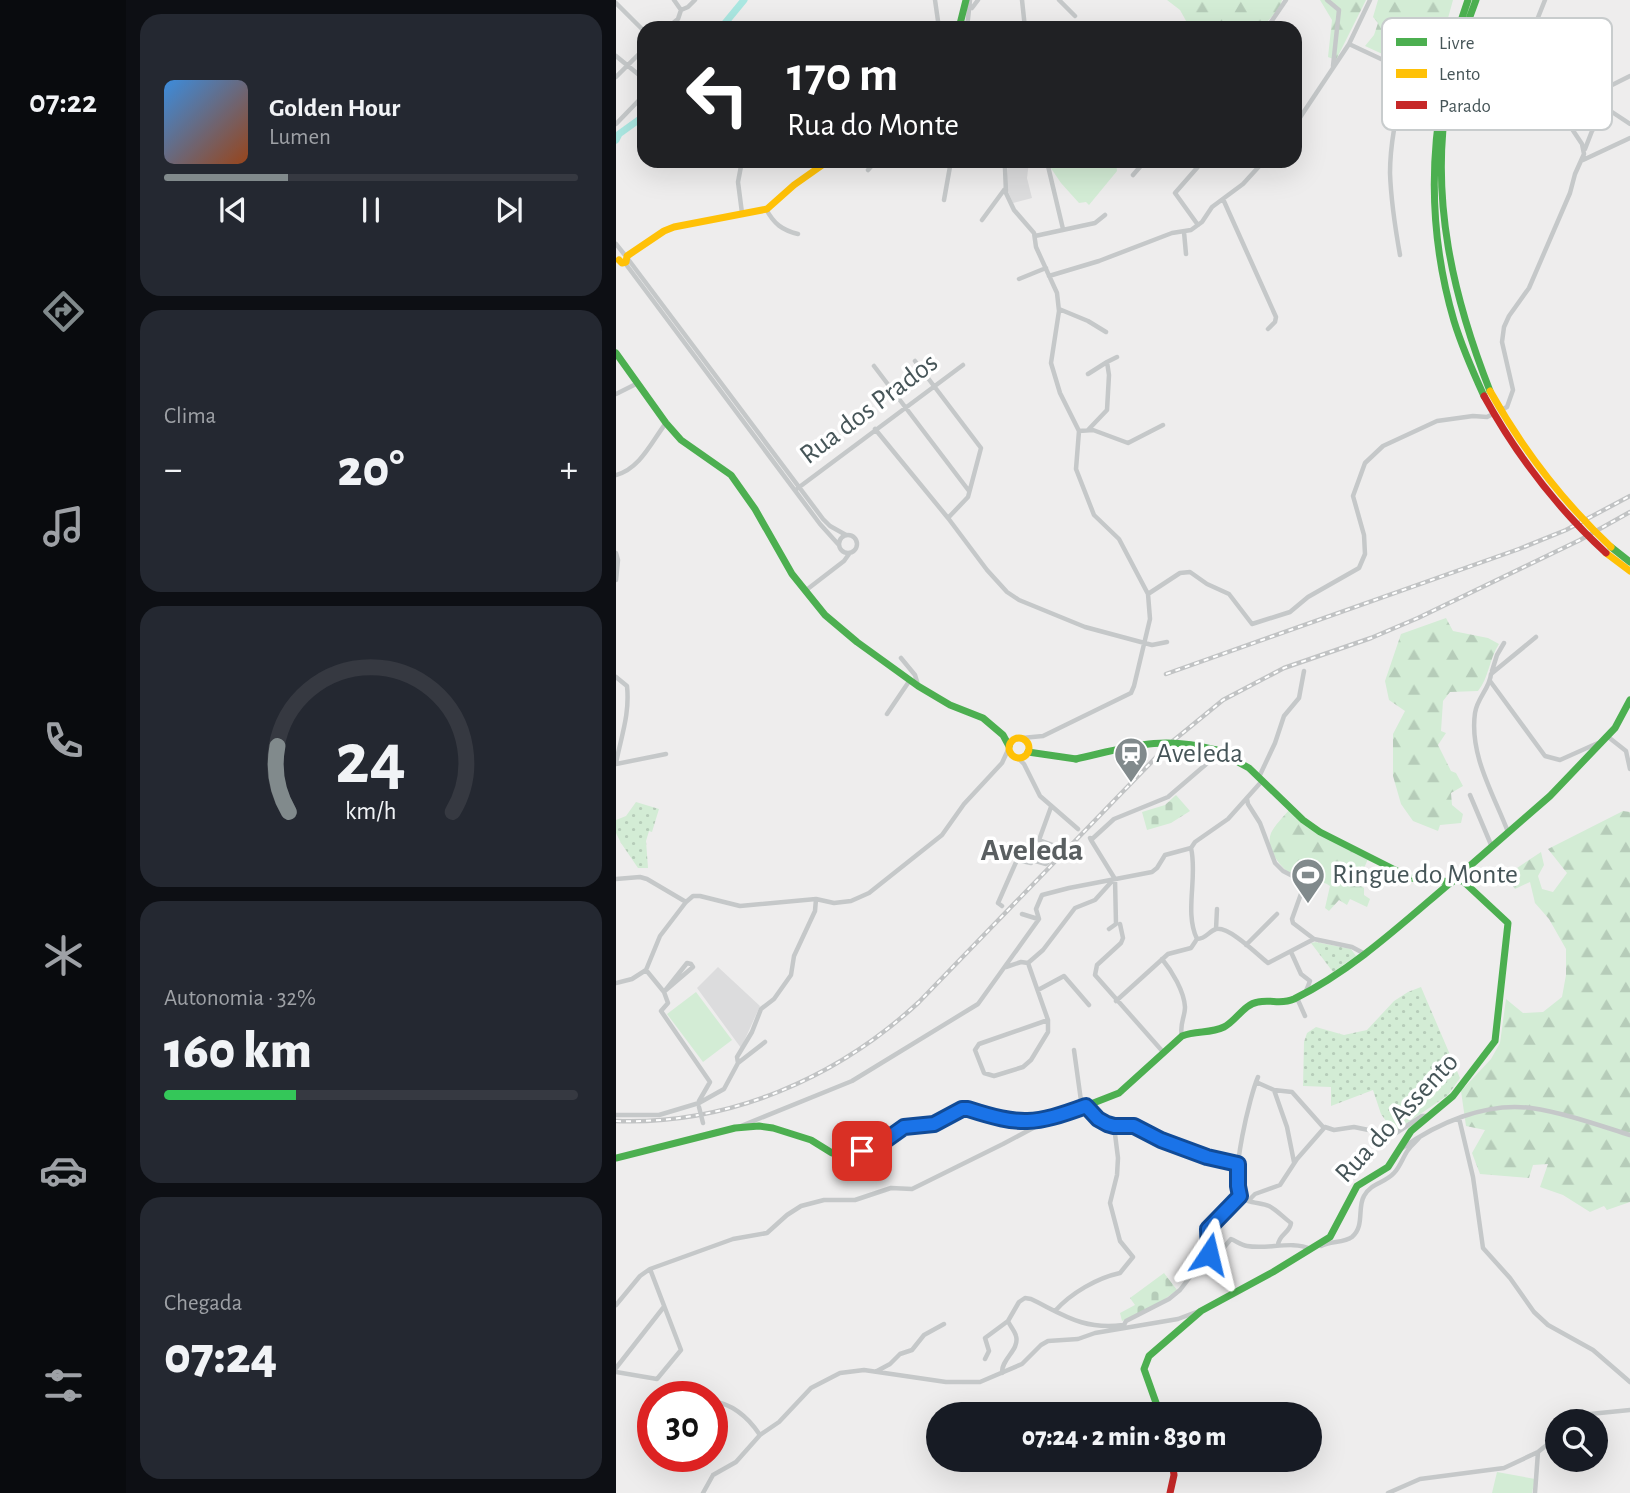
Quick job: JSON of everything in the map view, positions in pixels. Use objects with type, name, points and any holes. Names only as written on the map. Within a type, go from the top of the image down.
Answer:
[{"type":"main road","points":[[961,21],[968,0]]},
{"type":"main road","points":[[1457,18],[1462,0]]},
{"type":"main road","points":[[1462,18],[1468,0]]},
{"type":"main road","points":[[1469,18],[1476,0]]},
{"type":"main road","points":[[1436,130],[1435,211],[1440,257],[1455,324],[1487,393],[1548,484],[1630,572]]},
{"type":"main road","points":[[1444,130],[1441,198],[1447,258],[1456,298],[1487,393]]},
{"type":"main road","points":[[622,258],[674,227],[766,209],[818,168]]},
{"type":"main road","points":[[616,353],[681,440],[731,475],[755,509],[792,575],[841,629],[918,686],[950,705],[983,718],[1003,735],[1009,748]]},
{"type":"main road","points":[[1609,550],[1630,562]]},
{"type":"main road","points":[[616,1158],[736,1128],[773,1128],[811,1140],[832,1153],[848,1154],[876,1147],[904,1127],[934,1124],[968,1109],[1012,1121],[1039,1121],[1055,1118],[1119,1093],[1182,1035],[1194,1029],[1220,1030],[1257,1001],[1276,1004],[1297,998],[1365,954],[1450,882],[1465,877],[1479,859],[1550,796],[1605,739],[1624,714],[1630,699]]},
{"type":"main road","points":[[1003,735],[1018,738],[1026,752]]},
{"type":"main road","points":[[1009,748],[1018,738]]},
{"type":"main road","points":[[1009,748],[1076,759],[1152,741],[1196,743],[1225,754],[1249,768],[1320,832],[1411,878],[1450,882]]},
{"type":"main road","name":"Rua do Assento","points":[[1155,1402],[1144,1369],[1155,1350],[1181,1322],[1329,1237],[1357,1186],[1388,1167],[1412,1131],[1453,1096],[1470,1071],[1491,1049],[1495,1041],[1508,923],[1478,895],[1465,877]]},
{"type":"main road","points":[[1173,1472],[1173,1492]]},
{"type":"street","points":[[674,0],[681,10]]},
{"type":"street","points":[[676,21],[681,10],[695,0]]},
{"type":"street","points":[[935,0],[938,21]]},
{"type":"street","points":[[968,0],[971,9]]},
{"type":"street","points":[[968,21],[971,9],[978,0]]},
{"type":"street","points":[[1022,0],[1024,21]]},
{"type":"street","points":[[1059,0],[1075,16]]},
{"type":"street","points":[[1272,21],[1286,0]]},
{"type":"street","points":[[1327,0],[1339,10],[1332,71]]},
{"type":"street","points":[[1302,115],[1349,44],[1370,0]]},
{"type":"street","points":[[1538,18],[1545,0]]},
{"type":"street","points":[[616,3],[637,24]]},
{"type":"street","points":[[1349,44],[1382,60]]},
{"type":"street","points":[[616,56],[637,72]]},
{"type":"street","points":[[616,77],[637,57]]},
{"type":"street","points":[[1612,85],[1630,76]]},
{"type":"street","points":[[616,124],[637,102]]},
{"type":"street","points":[[1612,111],[1630,124]]},
{"type":"street","points":[[1394,130],[1390,171],[1392,209],[1400,255]]},
{"type":"street","points":[[1573,130],[1584,151]]},
{"type":"street","points":[[1147,594],[1180,573],[1190,572],[1229,594],[1252,624],[1290,612],[1319,590],[1359,568],[1365,554],[1364,535],[1353,496],[1366,463],[1383,446],[1427,425],[1473,416],[1487,417],[1507,407],[1513,390],[1502,342],[1504,327],[1529,288],[1570,193],[1593,130]]},
{"type":"street","points":[[1583,160],[1630,138]]},
{"type":"street","points":[[741,168],[738,182],[742,214]]},
{"type":"street","points":[[944,200],[950,168]]},
{"type":"street","points":[[1002,763],[1130,693],[1135,686],[1150,619],[1147,594],[1119,539],[1094,515],[1076,469],[1079,431],[1060,393],[1051,363],[1059,309],[1057,293],[1035,236],[1011,205],[1005,189],[1005,168]]},
{"type":"street","points":[[1048,168],[1063,229]]},
{"type":"street","points":[[1133,175],[1139,168]]},
{"type":"street","points":[[1197,168],[1175,193],[1198,225]]},
{"type":"street","points":[[1049,276],[1198,225],[1212,207],[1243,184],[1258,168]]},
{"type":"street","points":[[982,220],[1005,189]]},
{"type":"street","points":[[1223,199],[1276,317],[1268,330]]},
{"type":"street","points":[[766,209],[779,227],[798,234]]},
{"type":"street","points":[[1035,236],[1095,223],[1105,215]]},
{"type":"street","points":[[1184,232],[1186,254]]},
{"type":"street","points":[[616,243],[622,258],[797,488],[829,536],[842,552],[850,554]]},
{"type":"street","points":[[1019,279],[1046,268]]},
{"type":"street","points":[[1059,309],[1106,332]]},
{"type":"street","points":[[1088,374],[1117,358]]},
{"type":"street","points":[[915,361],[981,448],[968,497],[948,518]]},
{"type":"street","points":[[1088,430],[1107,410],[1107,362]]},
{"type":"street","name":"Rua dos Prados","points":[[797,488],[963,365]]},
{"type":"street","points":[[874,366],[969,492]]},
{"type":"street","points":[[616,394],[638,383]]},
{"type":"street","points":[[616,475],[634,466],[666,423]]},
{"type":"street","points":[[1079,431],[1088,430],[1128,443],[1163,425]]},
{"type":"street","points":[[875,429],[997,583],[1019,600],[1085,627],[1144,643],[1159,645],[1167,642]]},
{"type":"street","points":[[797,488],[830,526],[854,537],[857,542],[855,551],[804,591]]},
{"type":"street","points":[[838,544],[840,538],[846,535]]},
{"type":"street","points":[[616,553],[616,580]]},
{"type":"street","points":[[1491,674],[1536,637]]},
{"type":"street","points":[[1504,643],[1497,654],[1490,681],[1483,690],[1475,713],[1478,755],[1508,833]]},
{"type":"street","points":[[901,658],[915,675],[918,686]]},
{"type":"street","points":[[736,1128],[852,1081],[978,1004],[1038,919],[1036,909],[1042,895],[1152,872],[1169,852],[1191,848],[1195,842],[1228,819],[1261,779],[1284,716],[1299,698],[1304,671]]},
{"type":"street","points":[[616,677],[626,686],[628,708],[625,734],[616,764],[666,754]]},
{"type":"street","points":[[887,714],[910,680]]},
{"type":"street","points":[[1490,681],[1545,756],[1560,760],[1605,739],[1628,749],[1630,769]]},
{"type":"street","points":[[616,983],[632,979],[646,971],[660,936],[693,896],[740,906],[816,899],[834,903],[851,901],[869,893],[942,835],[964,804],[1002,763],[1009,748]]},
{"type":"street","points":[[1026,752],[1040,796],[1078,829]]},
{"type":"street","points":[[1576,753],[1583,762]]},
{"type":"street","points":[[1109,929],[1116,924],[1115,879],[1090,839],[1114,818],[1168,797],[1211,760],[1225,754]]},
{"type":"street","points":[[1470,795],[1492,847]]},
{"type":"street","points":[[1247,799],[1260,823],[1275,863],[1283,871],[1308,884],[1292,919],[1293,923],[1314,939],[1352,947],[1365,954]]},
{"type":"street","points":[[1002,906],[998,902],[1017,860],[1046,864],[1061,848],[1039,840],[1051,807]]},
{"type":"street","points":[[1116,1001],[1162,959],[1175,951],[1191,948],[1197,939],[1191,891],[1195,863],[1191,848]]},
{"type":"street","points":[[616,879],[647,879],[686,902]]},
{"type":"street","points":[[1028,963],[1042,950],[1075,908],[1096,900],[1115,879]]},
{"type":"street","points":[[738,1062],[737,1057],[752,1032],[761,1009],[774,999],[790,975],[794,956],[815,911],[816,899]]},
{"type":"street","points":[[1216,929],[1217,909]]},
{"type":"street","points":[[1022,914],[1038,919]]},
{"type":"street","points":[[1246,945],[1277,914]]},
{"type":"street","points":[[1120,924],[1123,938],[1121,943],[1097,965],[1094,971],[1097,980],[1164,1053]]},
{"type":"street","points":[[1216,929],[1227,932],[1268,963],[1314,939]]},
{"type":"street","points":[[1197,939],[1202,939],[1216,929]]},
{"type":"street","points":[[1291,952],[1301,974],[1310,981],[1306,992]]},
{"type":"street","points":[[1014,954],[1021,962]]},
{"type":"street","points":[[1162,959],[1173,975],[1185,1004],[1180,1030],[1182,1035]]},
{"type":"street","points":[[1005,968],[1021,962],[1028,963]]},
{"type":"street","points":[[687,963],[691,964],[693,967],[686,975],[665,991],[687,963]]},
{"type":"street","points":[[1028,963],[1048,1020],[1048,1032],[1031,1060],[1023,1067],[994,1076],[984,1073],[975,1050],[979,1044],[1048,1020]]},
{"type":"street","points":[[646,971],[665,991],[668,1003],[661,1011],[710,1082],[701,1094],[699,1105],[706,1136]]},
{"type":"street","points":[[1038,990],[1065,976],[1089,1004]]},
{"type":"street","points":[[1297,998],[1305,1016]]},
{"type":"street","points":[[616,1115],[659,1115],[699,1105],[724,1089],[738,1062],[765,1042]]},
{"type":"street","points":[[1074,1049],[1084,1107],[1098,1119],[1114,1126],[1134,1126],[1161,1140],[1207,1157],[1238,1164]]},
{"type":"street","points":[[1278,1245],[1280,1238],[1290,1229],[1291,1223],[1268,1206],[1240,1196],[1238,1186],[1238,1164],[1246,1114],[1257,1079],[1274,1090],[1292,1092],[1324,1128],[1334,1130],[1354,1127],[1394,1135],[1422,1116],[1430,1115]]},
{"type":"street","points":[[1274,1090],[1287,1127],[1295,1163]]},
{"type":"street","points":[[1401,1149],[1444,1122],[1489,1110],[1529,1108],[1630,1135]]},
{"type":"street","points":[[1460,1118],[1473,1177],[1483,1248],[1510,1278],[1534,1312],[1548,1325],[1593,1350],[1630,1382]]},
{"type":"street","points":[[616,1305],[649,1269],[733,1239],[767,1233],[801,1206],[824,1200],[855,1200],[891,1188],[912,1189],[1035,1127],[1039,1121]]},
{"type":"street","points":[[1055,1311],[1070,1296],[1105,1276],[1119,1273],[1133,1257],[1120,1241],[1110,1203],[1117,1166],[1114,1126]]},
{"type":"street","points":[[1248,1201],[1255,1194],[1280,1185],[1324,1128]]},
{"type":"street","points":[[1209,1252],[1220,1252],[1231,1239],[1246,1246],[1278,1245],[1312,1249],[1332,1241],[1350,1238],[1360,1220],[1361,1201],[1365,1194],[1372,1186],[1394,1173],[1419,1137]]},
{"type":"street","points":[[1124,1325],[1126,1321],[1169,1299],[1180,1290],[1209,1252],[1208,1229],[1240,1196]]},
{"type":"street","points":[[649,1269],[680,1346],[679,1353],[657,1379],[616,1370],[664,1308]]},
{"type":"street","points":[[985,1359],[989,1350],[985,1338],[1008,1321],[1019,1302],[1025,1298],[1075,1321],[1111,1327],[1144,1324]]},
{"type":"street","points":[[1002,1373],[1003,1363],[1015,1347],[1017,1339],[1008,1321]]},
{"type":"street","points":[[703,1493],[713,1475],[736,1462],[760,1435],[779,1422],[811,1388],[826,1378],[854,1370],[964,1384],[980,1382],[1022,1364],[1044,1342],[1079,1339],[1144,1324],[1181,1322]]},
{"type":"street","points":[[876,1371],[890,1364],[900,1354],[912,1350],[924,1335],[944,1324]]},
{"type":"street","points":[[728,1405],[750,1421],[760,1435]]},
{"type":"street","points":[[1608,1412],[1630,1410]]},
{"type":"street","points":[[1388,1493],[1420,1479],[1504,1468],[1545,1446]]},
{"type":"street","points":[[1535,1493],[1538,1452]]},
{"type":"street","points":[[1404,1486],[1404,1493]]},
{"type":"shaded area","points":[[1008,168],[1028,168],[1027,178],[1032,198],[1013,203],[1007,189]]},
{"type":"shaded area","points":[[718,967],[760,1006],[741,1048],[697,988]]},
{"type":"green space","points":[[1167,0],[1282,0],[1280,7],[1268,21],[1186,21],[1180,10]]},
{"type":"green space","points":[[1320,0],[1366,0],[1336,60],[1328,57],[1332,20]]},
{"type":"green space","points":[[1378,0],[1453,0],[1448,18],[1382,18],[1382,54],[1365,46],[1374,35],[1378,23],[1373,17]]},
{"type":"green space","points":[[1051,168],[1117,168],[1089,205],[1086,202],[1079,203]]},
{"type":"green space","points":[[1446,618],[1453,631],[1488,638],[1499,644],[1478,691],[1450,692],[1443,701],[1441,731],[1446,733],[1438,745],[1451,771],[1456,773],[1463,786],[1451,793],[1452,805],[1463,814],[1461,823],[1440,825],[1438,831],[1413,821],[1401,804],[1393,776],[1393,734],[1405,711],[1389,700],[1385,681],[1401,634]]},
{"type":"green space","points":[[1176,795],[1190,811],[1171,823],[1147,830],[1142,812],[1165,805]]},
{"type":"green space","points":[[636,802],[659,809],[652,832],[649,831],[646,841],[648,868],[638,868],[616,833],[616,820],[626,816]]},
{"type":"green space","points":[[1289,810],[1368,859],[1357,884],[1364,888],[1364,895],[1370,899],[1367,907],[1350,899],[1347,905],[1339,900],[1329,911],[1325,908],[1330,886],[1296,878],[1278,862],[1271,847],[1271,833]]},
{"type":"green space","points":[[1623,811],[1630,812],[1630,1202],[1607,1210],[1604,1206],[1590,1212],[1563,1195],[1540,1187],[1548,1164],[1533,1165],[1529,1178],[1480,1174],[1472,1153],[1485,1130],[1466,1126],[1461,1091],[1491,1059],[1500,1043],[1506,999],[1523,1013],[1543,1012],[1562,997],[1566,975],[1566,949],[1549,919],[1535,903],[1530,882],[1515,889],[1505,876],[1541,852],[1544,865],[1538,876],[1542,889],[1553,892],[1567,873],[1548,849]]},
{"type":"green space","points":[[1311,943],[1351,949],[1356,956],[1333,972]]},
{"type":"green space","points":[[1421,987],[1460,1078],[1448,1095],[1394,1132],[1381,1114],[1373,1090],[1331,1106],[1331,1087],[1303,1086],[1304,1042],[1307,1033],[1316,1027],[1344,1035],[1367,1030],[1394,1001]]},
{"type":"green space","points":[[696,992],[732,1040],[703,1062],[667,1014]]},
{"type":"green space","points":[[1164,1273],[1177,1290],[1154,1307],[1122,1321],[1120,1313],[1135,1305],[1130,1298]]},
{"type":"green space","points":[[1497,1472],[1535,1479],[1532,1493],[1492,1493]]},
{"type":"waterway","points":[[727,21],[744,0]]},
{"type":"waterway","points":[[616,140],[619,134],[637,121]]},
{"type":"railway","points":[[1166,674],[1519,549],[1566,530],[1630,496]]},
{"type":"railway","points":[[616,1121],[699,1115],[740,1105],[779,1092],[853,1053],[919,1002],[1168,745],[1223,700],[1284,668],[1371,638],[1418,618],[1580,540],[1630,512]]},
{"type":"traffic: fast","points":[[961,21],[966,0]]},
{"type":"traffic: fast","points":[[1462,18],[1468,0]]},
{"type":"traffic: fast","points":[[1470,18],[1476,0]]},
{"type":"traffic: fast","points":[[1437,130],[1434,199],[1444,280],[1454,321],[1484,396]]},
{"type":"traffic: fast","points":[[1443,130],[1441,173],[1448,247],[1465,320],[1490,391]]},
{"type":"traffic: fast","points":[[616,353],[681,440],[731,475],[755,509],[792,574],[825,615],[918,686],[950,705],[983,718],[1003,735],[1009,746]]},
{"type":"traffic: fast","points":[[1611,547],[1630,562]]},
{"type":"traffic: fast","points":[[1464,871],[1550,796],[1615,728],[1630,700]]},
{"type":"traffic: fast","points":[[1076,759],[1145,744],[1178,743],[1216,750]]},
{"type":"traffic: fast","points":[[1216,750],[1249,768],[1303,820],[1320,832],[1411,878],[1452,882]]},
{"type":"traffic: fast","points":[[1028,752],[1076,759]]},
{"type":"traffic: fast","points":[[1460,876],[1465,871],[1471,875],[1469,881],[1462,881]]},
{"type":"traffic: fast","points":[[616,1158],[735,1128],[773,1128],[811,1140],[832,1153],[848,1154],[876,1147],[904,1127],[934,1124],[962,1109],[1026,1122],[1055,1118],[1119,1093],[1182,1036],[1219,1029],[1253,1003],[1289,1001],[1317,986],[1382,941],[1462,873]]},
{"type":"traffic: fast","points":[[1156,1402],[1144,1369],[1149,1356],[1201,1311],[1330,1237],[1357,1186],[1388,1167],[1411,1131],[1453,1096],[1495,1041],[1508,923],[1464,882]]},
{"type":"traffic: slow","points":[[619,260],[626,262],[627,256],[674,227],[767,209],[818,168]]},
{"type":"traffic: slow","points":[[1490,391],[1545,474],[1576,512],[1611,547]]},
{"type":"traffic: slow","points":[[1606,553],[1630,571]]},
{"type":"traffic: slow","points":[[1019,738],[1026,741],[1029,748],[1026,755],[1019,758],[1012,755],[1009,748],[1012,741],[1019,738]]},
{"type":"traffic: jam","points":[[1484,396],[1539,480],[1570,518],[1606,553]]},
{"type":"traffic: jam","points":[[1170,1493],[1174,1472]]},
{"type":"place","name":"Aveleda","points":[[1131,784]]},
{"type":"place","name":"Ringue do Monte","points":[[1308,905]]},
{"type":"district","name":"Aveleda","points":[[1032,850]]},
{"type":"route","points":[[862,1151],[876,1147],[904,1127],[942,1122],[962,1109],[1026,1122],[1055,1118],[1086,1106],[1107,1124],[1142,1128],[1161,1140],[1222,1162],[1238,1164],[1240,1196],[1208,1229],[1209,1254]]}]
